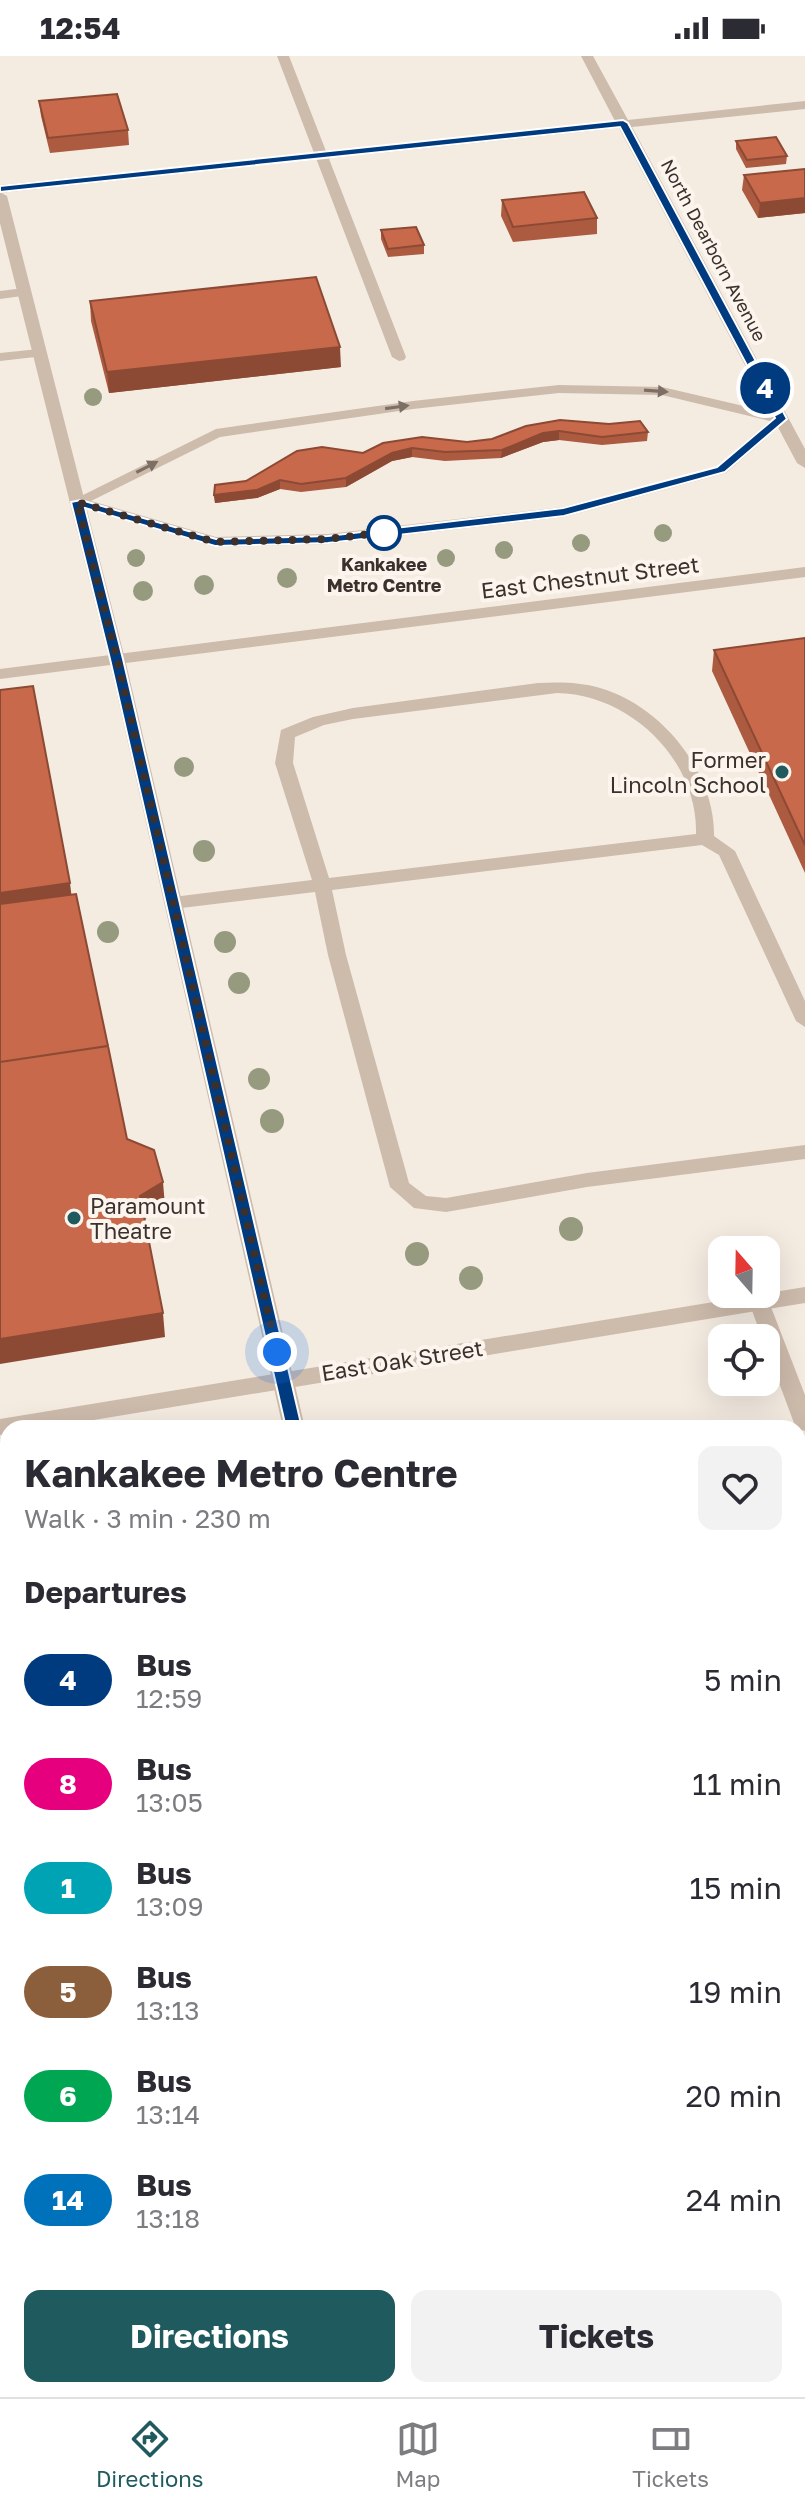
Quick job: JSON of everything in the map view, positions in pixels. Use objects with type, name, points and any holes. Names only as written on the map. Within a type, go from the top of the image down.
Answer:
[{"type":"street","points":[[283,56],[399,357]]},
{"type":"street","name":"North Dearborn Avenue","points":[[587,56],[805,463]]},
{"type":"street","points":[[0,189],[805,105]]},
{"type":"street","points":[[0,196],[117,659],[292,1420]]},
{"type":"street","points":[[0,295],[24,292]]},
{"type":"street","points":[[0,357],[39,353]]},
{"type":"street","points":[[77,502],[216,433],[413,405],[559,389],[662,391],[781,419]]},
{"type":"street","points":[[77,502],[215,542],[328,539],[532,516],[564,512],[721,470],[781,419]]},
{"type":"street","name":"East Chestnut Street","points":[[0,674],[805,572]]},
{"type":"street","points":[[705,839],[705,811],[692,778],[673,746],[646,718],[590,690],[571,687],[327,718],[287,734],[284,763],[322,885],[337,955],[400,1187],[421,1203],[446,1205],[587,1180],[805,1152]]},
{"type":"street","points":[[173,903],[705,839],[726,851],[805,1021]]},
{"type":"street","name":"East Oak Street","points":[[780,1299],[805,1295]]},
{"type":"street","name":"East Oak Street","points":[[42,1420],[722,1308]]},
{"type":"street","points":[[761,1308],[804,1420]]},
{"type":"building","points":[[117,94],[128,130],[48,138],[39,101]]},
{"type":"building","points":[[776,137],[787,156],[747,160],[736,141]]},
{"type":"building","points":[[805,169],[805,198],[760,203],[744,175]]},
{"type":"building","points":[[584,192],[597,218],[513,227],[502,200]]},
{"type":"building","points":[[416,227],[424,245],[388,249],[381,230]]},
{"type":"building","points":[[316,277],[340,347],[107,372],[90,301]]},
{"type":"building","points":[[560,420],[609,424],[640,421],[648,432],[602,437],[559,431],[543,433],[502,450],[445,452],[412,448],[392,453],[346,478],[301,484],[280,480],[257,490],[214,495],[215,485],[246,481],[297,451],[322,447],[363,453],[383,443],[422,437],[467,442],[492,439],[526,426]]},
{"type":"building","name":"Former Lincoln School","points":[[805,638],[805,845],[714,650]]},
{"type":"building","points":[[33,686],[70,883],[0,893],[0,690]]},
{"type":"building","points":[[76,894],[108,1046],[0,1062],[0,904]]},
{"type":"building","name":"Paramount Theatre","points":[[108,1046],[127,1139],[154,1150],[163,1182],[140,1196],[163,1313],[0,1339],[0,1062]]},
{"type":"bus line","name":"4","points":[[0,189],[623,123],[781,419],[721,470],[564,512],[328,539],[215,542],[77,502],[117,659],[292,1420]]},
{"type":"place","name":"Kankakee Metro Centre","points":[[384,533]]},
{"type":"place","name":"Former Lincoln School","points":[[782,772]]},
{"type":"place","name":"Paramount Theatre","points":[[74,1218]]},
{"type":"route","points":[[277,1352],[117,659],[77,502],[215,542],[328,539],[387,532],[384,533]]}]
